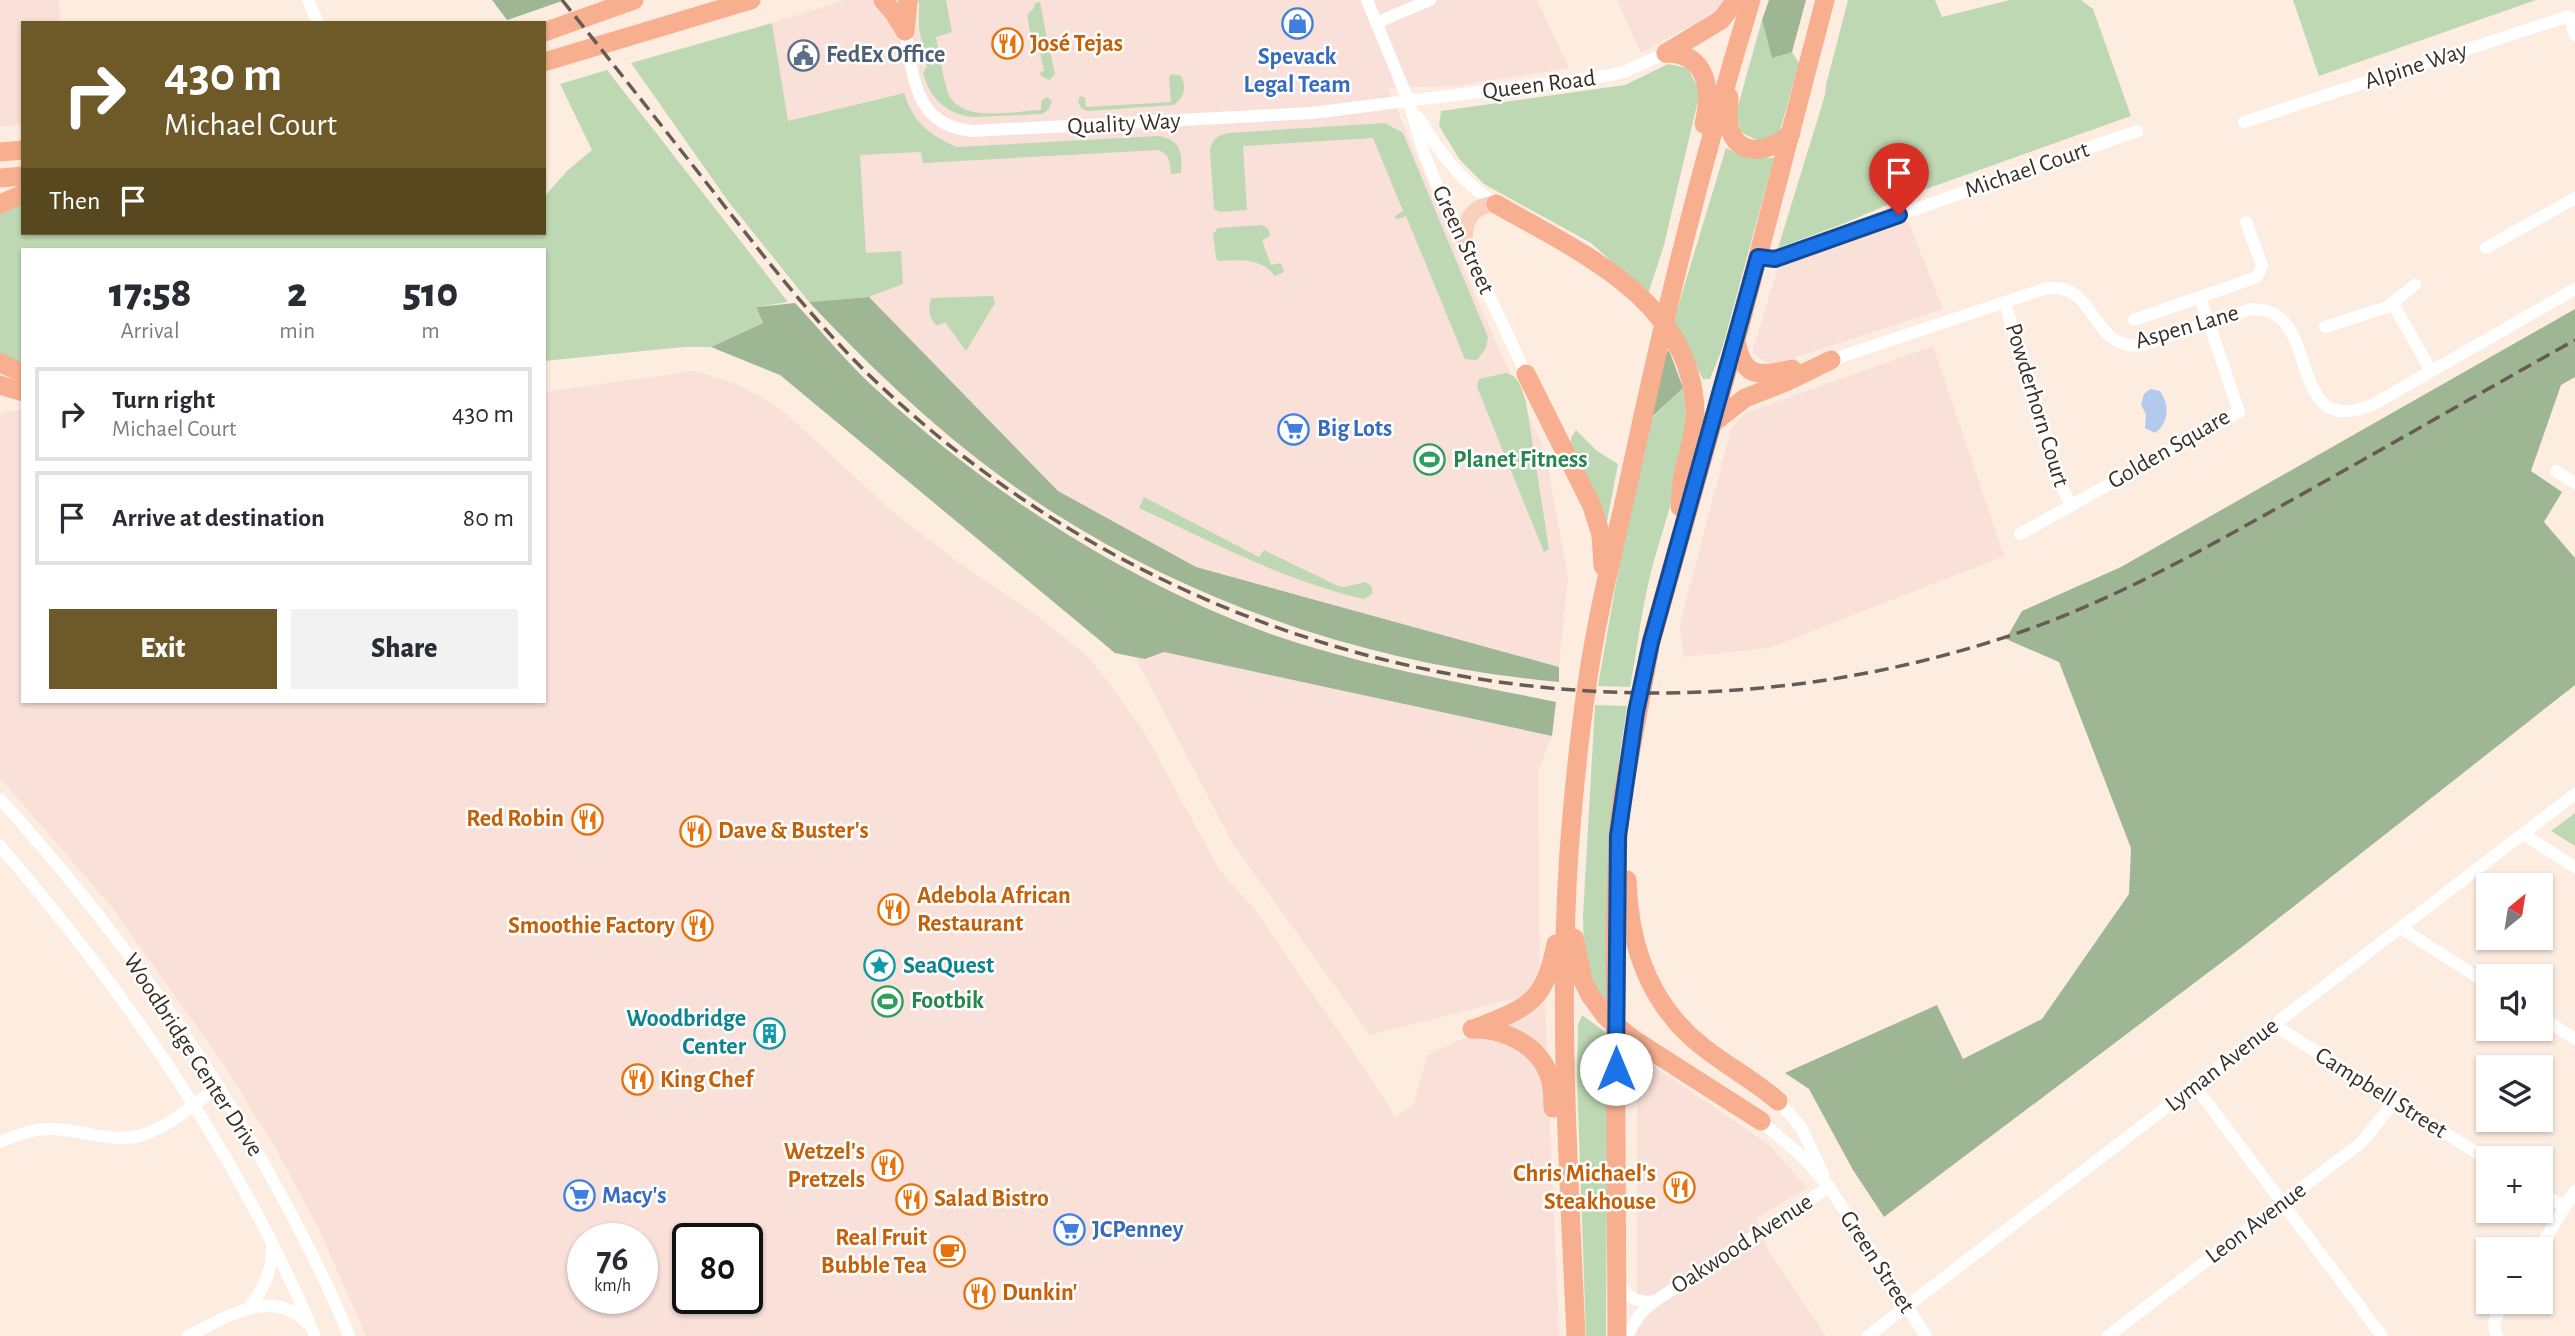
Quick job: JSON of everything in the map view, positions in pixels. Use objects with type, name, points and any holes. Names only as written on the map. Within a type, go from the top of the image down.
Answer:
[{"type":"highway","points":[[546,31],[634,0]]},
{"type":"highway","points":[[546,61],[751,0]]},
{"type":"highway","points":[[883,0],[905,32]]},
{"type":"highway","points":[[905,32],[908,0]]},
{"type":"highway","points":[[1666,53],[1721,20],[1736,0]]},
{"type":"highway","points":[[1576,1336],[1564,1037],[1567,892],[1580,740],[1599,615],[1654,360],[1694,199],[1751,0]]},
{"type":"highway","points":[[1617,1336],[1615,1006],[1618,836],[1632,736],[1651,642],[1736,341],[1825,0]]},
{"type":"highway","points":[[1666,53],[1684,55],[1693,61],[1701,70],[1707,86],[1708,102],[1700,136],[1694,199]]},
{"type":"highway","points":[[1732,61],[1728,116],[1730,129],[1737,141],[1752,149],[1764,149],[1776,146],[1791,133]]},
{"type":"highway","points":[[0,152],[21,150]]},
{"type":"highway","points":[[0,178],[21,176]]},
{"type":"highway","points":[[0,204],[21,195]]},
{"type":"highway","points":[[1496,204],[1628,284],[1659,317],[1679,349],[1689,375],[1695,411],[1692,444],[1682,478],[1677,550]]},
{"type":"highway","points":[[1736,341],[1738,355],[1746,367],[1762,375],[1831,360]]},
{"type":"highway","points":[[1713,423],[1745,398],[1831,360]]},
{"type":"highway","points":[[0,363],[21,372]]},
{"type":"highway","points":[[1526,374],[1598,522],[1603,556],[1599,615]]},
{"type":"highway","points":[[0,385],[21,391]]},
{"type":"highway","points":[[1632,736],[1627,889],[1634,938],[1645,972],[1662,1004],[1686,1033],[1778,1101]]},
{"type":"highway","points":[[1567,892],[1580,974],[1590,995],[1606,1017],[1633,1040],[1761,1121]]},
{"type":"highway","points":[[1567,892],[1551,968],[1542,990],[1520,1010],[1472,1030],[1492,1031],[1518,1040],[1533,1051],[1545,1066],[1552,1084],[1554,1139],[1570,1200]]},
{"type":"main road","points":[[1465,248],[1464,230],[1469,215],[1482,205],[1496,204]]},
{"type":"street","points":[[308,0],[317,21]]},
{"type":"street","name":"Green Street","points":[[1367,0],[1409,102],[1424,153],[1465,248],[1526,374]]},
{"type":"street","points":[[1376,23],[1430,0]]},
{"type":"street","name":"Alpine Way","points":[[2244,122],[2569,16],[2575,35]]},
{"type":"street","name":"Quality Way","points":[[905,32],[915,83],[925,107],[943,122],[965,130],[1291,115],[1409,102]]},
{"type":"street","name":"Queen Road","points":[[1409,102],[1606,76],[1624,72],[1666,53]]},
{"type":"street","name":"Green Street","points":[[1409,102],[1451,167],[1469,185],[1496,204]]},
{"type":"street","name":"Michael Court","points":[[1758,257],[1775,259],[2137,131]]},
{"type":"street","points":[[2486,248],[2575,198]]},
{"type":"street","points":[[2134,320],[2253,279],[2260,273],[2262,265],[2246,222]]},
{"type":"street","points":[[2325,327],[2393,304],[2415,285]]},
{"type":"street","name":"Aspen Lane","points":[[1831,360],[2044,289],[2066,290],[2086,303],[2096,323],[2106,334],[2126,345],[2142,345],[2251,309],[2266,310],[2280,317],[2290,329],[2315,394],[2326,404],[2341,410],[2365,407],[2575,289]]},
{"type":"street","points":[[2200,297],[2208,323]]},
{"type":"street","name":"Powderhorn Court","points":[[2005,303],[2060,483],[2071,506]]},
{"type":"street","points":[[2393,304],[2431,371]]},
{"type":"street","name":"Golden Square","points":[[2020,534],[2239,412],[2208,323]]},
{"type":"street","points":[[2556,471],[2575,483]]},
{"type":"street","name":"Lyman Avenue","points":[[1868,1336],[2575,794]]},
{"type":"street","name":"Woodbridge Center Drive","points":[[0,799],[52,858],[116,938],[219,1086],[304,1238],[349,1336]]},
{"type":"street","points":[[2523,834],[2575,867]]},
{"type":"street","name":"Woodbridge Center Drive","points":[[0,846],[105,976],[192,1105],[253,1208],[314,1334]]},
{"type":"street","points":[[2401,928],[2476,976]]},
{"type":"street","name":"Campbell Street","points":[[2274,1025],[2476,1153]]},
{"type":"street","points":[[2553,1025],[2575,1039]]},
{"type":"street","points":[[0,1142],[29,1131],[45,1129],[133,1137],[161,1126],[219,1086]]},
{"type":"street","points":[[2195,1086],[2382,1336]]},
{"type":"street","name":"Green Street","points":[[1778,1101],[1801,1127],[1829,1188]]},
{"type":"street","name":"Leon Avenue","points":[[2108,1336],[2362,1142],[2394,1102]]},
{"type":"street","name":"Green Street","points":[[1761,1121],[1805,1159],[1829,1188],[1926,1336]]},
{"type":"street","name":"Oakwood Avenue","points":[[1626,1336],[1641,1313],[1655,1301],[1829,1188]]},
{"type":"street","points":[[2547,1237],[2575,1191]]},
{"type":"street","points":[[2553,1200],[2565,1208]]},
{"type":"street","points":[[247,1308],[257,1298],[268,1277],[272,1244]]},
{"type":"street","name":"Oakwood Avenue","points":[[1617,1277],[1621,1287],[1631,1297],[1643,1302],[1655,1301]]},
{"type":"street","points":[[188,1336],[247,1308],[267,1305],[282,1306],[302,1318],[314,1334]]},
{"type":"street","points":[[2497,1336],[2493,1328],[2498,1314]]},
{"type":"shaded area","points":[[0,0],[59,0],[60,21],[21,21],[21,124],[0,127]]},
{"type":"shaded area","points":[[845,0],[1537,0],[1569,68],[1456,86],[1388,88],[1475,295],[1545,451],[1568,577],[1559,667],[1196,567],[1058,491],[869,297],[903,284],[866,253],[860,155],[905,152],[898,94],[788,122],[772,23]]},
{"type":"shaded area","points":[[1617,0],[1730,0],[1708,20],[1684,29],[1641,53]]},
{"type":"shaded area","points":[[1908,221],[1943,309],[1772,365],[1752,353],[1779,265]]},
{"type":"shaded area","points":[[1933,346],[2004,556],[1769,648],[1684,657],[1680,624],[1731,429],[1745,413]]},
{"type":"shaded area","name":"Woodbridge Center","points":[[694,371],[737,384],[781,409],[893,512],[955,560],[1035,614],[1084,653],[1144,732],[1219,869],[1255,910],[1395,1117],[1414,1104],[1427,1055],[1545,1002],[1559,1336],[366,1336],[319,1229],[275,1147],[222,1062],[111,906],[0,778],[0,416],[4,412],[21,410],[21,703],[546,703],[546,392]]},
{"type":"shaded area","points":[[1164,652],[1552,736],[1538,772],[1540,992],[1370,1035],[1233,844],[1135,657],[1145,659]]},
{"type":"shaded area","points":[[1637,1055],[1768,1144],[1807,1188],[1756,1218],[1768,1250],[1826,1336],[1637,1336]]},
{"type":"green space","points":[[492,0],[565,0],[507,20]]},
{"type":"green space","points":[[914,0],[946,0],[952,32],[936,37],[945,84],[953,101],[962,108],[988,114],[1041,110],[1041,101],[1047,97],[1052,101],[1049,109],[1042,114],[976,117],[957,113],[942,104],[930,91],[923,73],[927,67],[919,28],[919,2]]},
{"type":"green space","points":[[1769,0],[1806,0],[1792,52],[1772,58],[1762,20]]},
{"type":"green space","points":[[1848,0],[1935,0],[1942,17],[2010,0],[2081,0],[2093,9],[2131,116],[1915,193],[1778,248],[1825,95]]},
{"type":"green space","points":[[2293,0],[2536,0],[2319,76]]},
{"type":"green space","points":[[1040,2],[1048,44],[1042,45],[1041,50],[1044,53],[1049,46],[1055,74],[1049,80],[1041,76],[1040,72],[1044,71],[1038,42],[1032,43],[1027,15],[1035,3]]},
{"type":"green space","points":[[1762,20],[1772,57],[1792,52],[1799,63],[1779,134],[1758,141],[1741,132],[1736,113]]},
{"type":"green space","points":[[772,23],[788,121],[904,93],[917,120],[938,138],[957,147],[1159,136],[1172,141],[1179,148],[1181,173],[1171,174],[1167,156],[1158,150],[923,163],[921,152],[860,155],[866,253],[901,251],[903,284],[869,297],[809,302],[728,201],[631,63]]},
{"type":"green space","points":[[1668,64],[1688,68],[1700,92],[1664,245],[1648,294],[1591,243],[1484,184],[1460,160],[1439,126],[1441,111],[1625,85]]},
{"type":"green space","points":[[607,70],[788,302],[756,307],[763,323],[711,347],[683,347],[546,361],[546,248],[21,248],[21,364],[0,354],[0,213],[21,204],[21,235],[546,235],[546,195],[567,171],[592,150],[560,84]]},
{"type":"green space","points":[[1171,74],[1181,76],[1184,84],[1182,96],[1174,105],[1087,111],[1079,104],[1081,96],[1085,98],[1086,107],[1171,102]]},
{"type":"green space","points":[[1385,123],[1403,133],[1488,337],[1486,348],[1477,360],[1465,359],[1406,216],[1398,219],[1394,217],[1403,211],[1373,138],[1243,146],[1247,210],[1220,212],[1214,209],[1210,152],[1213,141],[1221,135]]},
{"type":"green space","points":[[1726,148],[1748,157],[1774,158],[1722,349],[1710,379],[1703,379],[1673,323]]},
{"type":"green space","points":[[1262,225],[1269,233],[1269,237],[1262,240],[1271,265],[1281,263],[1284,272],[1275,276],[1256,263],[1242,260],[1218,261],[1213,234],[1218,228]]},
{"type":"green space","points":[[993,296],[995,303],[966,351],[945,322],[937,326],[930,316],[931,298]]},
{"type":"green space","points":[[869,297],[1058,491],[1196,567],[1559,667],[1559,682],[1427,663],[1298,628],[1174,579],[1115,549],[1057,515],[958,443],[866,361],[809,302]]},
{"type":"green space","points":[[795,303],[868,382],[922,429],[1014,499],[1111,560],[1215,612],[1303,645],[1411,672],[1556,702],[1552,736],[1164,652],[1145,659],[1115,653],[780,375],[711,347],[763,323],[756,307]]},
{"type":"green space","points":[[2575,309],[2575,377],[2561,385],[2531,471],[2562,492],[2544,522],[2575,558],[2575,685],[2242,947],[1884,1217],[1853,1170],[1809,1089],[1785,1073],[1937,1005],[1963,1059],[2042,1019],[2129,894],[2131,848],[2059,662],[2006,639],[2022,611],[2121,567]]},
{"type":"green space","points":[[1669,350],[1683,388],[1650,419],[1667,352]]},
{"type":"green space","points":[[1506,373],[1517,380],[1526,402],[1549,549],[1544,552],[1477,387],[1479,379]]},
{"type":"green space","points":[[1683,388],[1685,436],[1681,460],[1647,590],[1630,687],[1598,686],[1623,543],[1650,420]]},
{"type":"green space","points":[[1576,430],[1597,451],[1618,464],[1606,527],[1571,447],[1571,438]]},
{"type":"green space","points":[[1144,497],[1259,557],[1264,550],[1338,586],[1366,582],[1372,587],[1372,594],[1364,599],[1335,592],[1249,560],[1139,508]]},
{"type":"green space","points":[[1595,705],[1627,706],[1615,788],[1608,1004],[1602,1000],[1584,963],[1583,916]]},
{"type":"green space","points":[[2575,813],[2575,846],[2551,831]]},
{"type":"green space","points":[[1582,1015],[1608,1034],[1606,1336],[1586,1336],[1577,1078],[1578,1025]]},
{"type":"water","points":[[2150,389],[2160,391],[2167,408],[2163,424],[2155,433],[2145,428],[2146,415],[2141,404],[2144,394]]},
{"type":"railway","points":[[562,0],[771,265],[828,332],[869,375],[991,477],[1124,560],[1266,624],[1415,667],[1568,690],[1723,691],[1879,671],[2032,628],[2101,600],[2200,551],[2575,340]]},
{"type":"place","name":"Spevack Legal Team","points":[[1297,23]]},
{"type":"place","name":"José Tejas","points":[[1007,44]]},
{"type":"place","name":"FedEx Office","points":[[803,55]]},
{"type":"place","name":"Big Lots","points":[[1294,429]]},
{"type":"place","name":"Planet Fitness","points":[[1430,460]]},
{"type":"place","name":"Red Robin","points":[[587,819]]},
{"type":"place","name":"Dave & Buster's","points":[[695,831]]},
{"type":"place","name":"Adebola African Restaurant","points":[[894,910]]},
{"type":"place","name":"Smoothie Factory","points":[[698,926]]},
{"type":"place","name":"SeaQuest","points":[[880,966]]},
{"type":"place","name":"Footbik","points":[[888,1001]]},
{"type":"place","name":"Woodbridge Center","points":[[769,1033]]},
{"type":"place","name":"King Chef","points":[[637,1080]]},
{"type":"place","name":"Wetzel's Pretzels","points":[[888,1166]]},
{"type":"place","name":"Chris Michael's Steakhouse","points":[[1679,1188]]},
{"type":"place","name":"Macy's","points":[[579,1196]]},
{"type":"place","name":"Salad Bistro","points":[[911,1199]]},
{"type":"place","name":"JCPenney","points":[[1069,1230]]},
{"type":"place","name":"Real Fruit Bubble Tea","points":[[950,1252]]},
{"type":"place","name":"Dunkin'","points":[[979,1293]]},
{"type":"route","points":[[1616,1069],[1615,929],[1618,836],[1636,712],[1651,642],[1758,257],[1775,259],[1899,215]]}]
